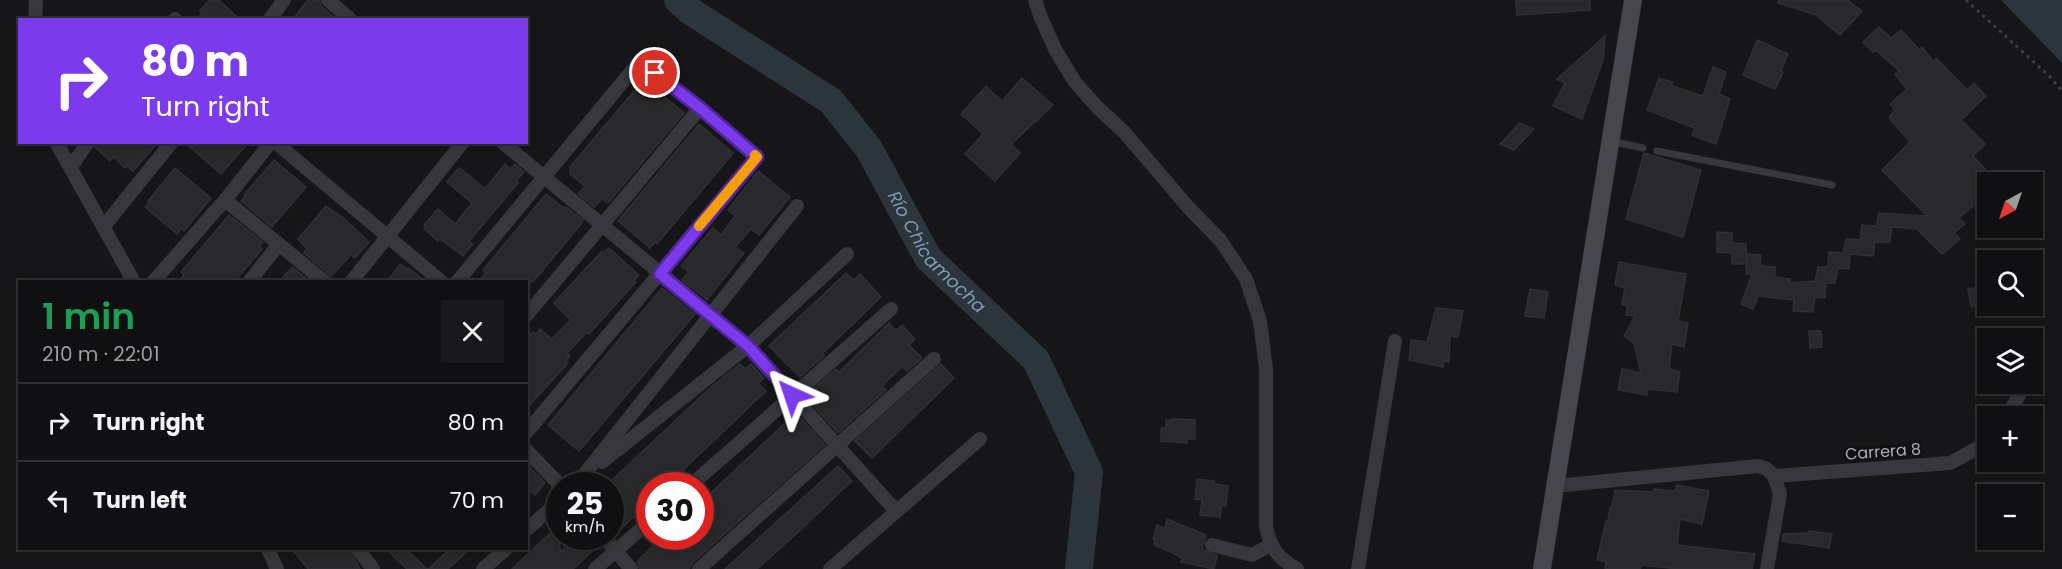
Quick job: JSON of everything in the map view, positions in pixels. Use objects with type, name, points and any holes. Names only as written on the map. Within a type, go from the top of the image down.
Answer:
[{"type":"main road","points":[[1542,569],[1633,0]]},
{"type":"street","points":[[35,18],[36,0]]},
{"type":"street","points":[[270,18],[284,0]]},
{"type":"street","points":[[328,0],[349,18]]},
{"type":"street","points":[[1035,0],[1056,51],[1075,82],[1124,132],[1188,207],[1221,241],[1246,279],[1260,321],[1266,369],[1266,527],[1270,545],[1288,564],[1297,569]]},
{"type":"street","points":[[459,280],[640,62],[700,108],[757,157],[528,431]]},
{"type":"street","points":[[528,314],[700,108]]},
{"type":"street","points":[[57,144],[133,280]]},
{"type":"street","points":[[71,167],[87,144]]},
{"type":"street","points":[[104,226],[170,144]]},
{"type":"street","points":[[155,280],[271,144]]},
{"type":"street","points":[[275,144],[439,280]]},
{"type":"street","points":[[353,280],[462,144]]},
{"type":"street","points":[[504,144],[748,346],[896,511]]},
{"type":"street","points":[[225,200],[322,280]]},
{"type":"street","points":[[587,472],[797,206]]},
{"type":"street","points":[[251,280],[279,244]]},
{"type":"street","points":[[591,472],[748,346],[847,254]]},
{"type":"street","points":[[706,472],[891,309]]},
{"type":"street","points":[[1358,569],[1395,341]]},
{"type":"street","points":[[699,569],[934,359]]},
{"type":"street","points":[[830,569],[980,439]]},
{"type":"street","name":"Carrera 8","points":[[1774,476],[1950,463],[1977,449]]},
{"type":"street","points":[[528,452],[547,472]]},
{"type":"street","points":[[1555,486],[1758,466],[1767,469],[1774,476],[1780,494],[1767,569]]},
{"type":"street","points":[[528,528],[546,513]]},
{"type":"street","points":[[595,569],[636,533]]},
{"type":"street","points":[[1212,545],[1251,562],[1270,545]]},
{"type":"street","points":[[268,550],[277,569]]},
{"type":"street","points":[[359,550],[373,569]]},
{"type":"street","points":[[483,569],[505,550]]},
{"type":"street","points":[[616,551],[631,569]]},
{"type":"lane","points":[[1610,141],[1643,148]]},
{"type":"lane","points":[[1657,151],[1832,184]]},
{"type":"path","points":[[1966,0],[2049,76],[2062,91]]},
{"type":"shaded area","points":[[2001,0],[2062,0],[2062,63]]},
{"type":"building","points":[[209,0],[219,0],[238,18],[198,18],[202,13],[200,11]]},
{"type":"building","points":[[308,0],[319,0],[322,7],[335,18],[294,18]]},
{"type":"building","points":[[1516,0],[1590,0],[1590,10],[1517,15]]},
{"type":"building","points":[[1778,0],[1847,0],[1862,11],[1840,35],[1816,15],[1778,3]]},
{"type":"building","points":[[1879,27],[1891,38],[1901,30],[1919,49],[1922,47],[1934,62],[1936,58],[1967,90],[1974,83],[1986,96],[1961,120],[1985,144],[1973,156],[1985,169],[1977,172],[1977,203],[1959,218],[1965,224],[1954,233],[1960,239],[1942,254],[1917,229],[1892,227],[1890,242],[1875,242],[1873,256],[1850,254],[1849,269],[1838,268],[1835,283],[1826,283],[1825,298],[1815,297],[1813,312],[1793,311],[1794,300],[1758,296],[1753,309],[1741,304],[1752,274],[1746,274],[1746,264],[1732,264],[1732,253],[1717,252],[1717,232],[1732,233],[1732,243],[1746,244],[1747,262],[1747,254],[1761,255],[1760,266],[1775,267],[1775,277],[1790,279],[1790,283],[1815,281],[1818,267],[1828,267],[1829,252],[1843,253],[1846,239],[1860,240],[1862,225],[1876,226],[1879,213],[1927,216],[1882,170],[1910,142],[1889,118],[1895,110],[1890,104],[1907,89],[1895,74],[1899,71],[1863,42]]},
{"type":"building","points":[[1605,36],[1603,60],[1582,119],[1553,106],[1565,83],[1557,79]]},
{"type":"building","points":[[1757,40],[1788,54],[1775,89],[1743,75]]},
{"type":"building","points":[[1713,67],[1726,72],[1719,94],[1730,99],[1716,144],[1692,135],[1695,128],[1647,110],[1659,78],[1672,82],[1672,86],[1703,96]]},
{"type":"building","points":[[1022,78],[1053,105],[1011,144],[1020,153],[995,181],[965,154],[983,134],[961,114],[986,86],[1002,101]]},
{"type":"building","points":[[644,79],[684,113],[608,203],[602,199],[594,207],[578,194],[585,186],[570,174],[570,167]]},
{"type":"building","points":[[1520,123],[1534,129],[1514,150],[1500,144]]},
{"type":"building","points":[[699,124],[733,153],[657,244],[655,242],[650,248],[618,221]]},
{"type":"building","points":[[96,144],[156,144],[133,171],[127,166],[125,168],[114,157],[110,161],[95,147]]},
{"type":"building","points":[[186,144],[247,144],[221,174]]},
{"type":"building","points":[[1644,153],[1701,170],[1683,237],[1626,219]]},
{"type":"building","points":[[274,160],[306,187],[272,227],[241,201]]},
{"type":"building","points":[[505,164],[510,169],[515,164],[524,172],[517,180],[518,183],[469,241],[473,244],[463,256],[440,239],[438,241],[424,229],[426,227],[424,225],[438,209],[455,224],[472,203],[447,182],[458,169],[485,189]]},
{"type":"building","points":[[175,168],[211,198],[184,231],[181,229],[177,234],[145,207]]},
{"type":"building","points":[[758,171],[790,197],[759,235],[751,229],[735,247],[744,253],[707,300],[682,280],[689,272],[681,266],[713,228],[721,235],[735,216],[728,210]]},
{"type":"building","points":[[546,194],[583,220],[533,282],[528,282],[528,280],[480,280],[486,273],[483,270]]},
{"type":"building","points":[[326,206],[342,217],[369,242],[355,258],[351,255],[331,276],[304,253],[307,249],[298,239]]},
{"type":"building","points":[[229,215],[263,242],[259,246],[262,249],[236,280],[180,280],[184,275],[181,272]]},
{"type":"building","points":[[609,248],[639,275],[634,280],[636,282],[589,334],[587,332],[567,353],[570,356],[566,361],[568,363],[528,407],[528,337],[533,332],[536,334],[540,329],[552,339],[571,320],[554,303],[602,251],[604,253]]},
{"type":"building","points":[[1619,262],[1686,274],[1678,321],[1688,323],[1684,347],[1672,344],[1669,369],[1680,372],[1677,392],[1648,389],[1647,395],[1618,390],[1622,369],[1641,373],[1634,343],[1624,336],[1635,316],[1626,315],[1628,306],[1622,305],[1625,288],[1615,285]]},
{"type":"building","points":[[400,264],[423,280],[388,280]]},
{"type":"building","points":[[292,267],[308,280],[281,280]]},
{"type":"building","points":[[846,273],[854,280],[860,274],[881,297],[822,354],[824,356],[800,377],[769,346]]},
{"type":"building","points":[[662,288],[695,314],[579,451],[548,425]]},
{"type":"building","points":[[1977,288],[1977,306],[1971,307],[1968,289]]},
{"type":"building","points":[[1530,289],[1548,292],[1544,318],[1525,316]]},
{"type":"building","points":[[1436,308],[1463,311],[1458,337],[1450,336],[1449,362],[1444,361],[1443,367],[1409,360],[1411,340],[1427,342]]},
{"type":"building","points":[[889,323],[896,331],[902,325],[915,339],[909,345],[922,358],[907,371],[902,367],[882,386],[886,390],[838,433],[809,401],[815,393],[812,390],[836,369],[839,372]]},
{"type":"building","points":[[1809,331],[1821,331],[1822,347],[1810,348]]},
{"type":"building","points":[[740,364],[745,369],[751,364],[764,378],[758,384],[766,391],[681,472],[636,472],[636,515],[624,526],[624,472],[621,472],[711,387]]},
{"type":"building","points":[[941,364],[954,378],[872,458],[855,441]]},
{"type":"building","points":[[796,413],[825,445],[714,543],[714,490]]},
{"type":"building","points":[[1172,419],[1195,420],[1195,439],[1188,439],[1187,443],[1161,441],[1161,428],[1166,428],[1166,420],[1172,421]]},
{"type":"building","points":[[528,465],[545,483],[535,495],[528,489]]},
{"type":"building","points":[[838,466],[852,481],[795,535],[757,569],[725,569]]},
{"type":"building","points":[[1197,479],[1228,486],[1226,506],[1222,505],[1220,517],[1200,515],[1202,500],[1195,499]]},
{"type":"building","points":[[1677,485],[1709,491],[1702,524],[1680,519],[1677,545],[1755,554],[1752,569],[1679,569],[1641,565],[1640,569],[1605,569],[1606,562],[1597,560],[1615,490],[1675,491]]},
{"type":"building","points":[[1167,519],[1206,535],[1202,549],[1217,556],[1214,569],[1181,562],[1182,558],[1154,545],[1155,539],[1153,539],[1157,525],[1165,528]]},
{"type":"building","points":[[1809,531],[1832,534],[1829,548],[1782,541],[1783,534],[1808,533]]},
{"type":"building","points":[[546,537],[546,550],[560,550],[560,552],[562,550],[594,550],[573,569],[512,569]]},
{"type":"building","points":[[293,550],[350,550],[360,569],[308,569]]},
{"type":"building","points":[[387,550],[407,550],[427,569],[407,569]]},
{"type":"building","points":[[449,550],[469,550],[448,569],[428,569]]},
{"type":"building","points":[[649,550],[707,550],[693,562],[689,569],[640,569],[637,562]]},
{"type":"waterway","name":"Río Chicamocha","points":[[678,0],[690,11],[831,101],[869,149],[928,258],[1036,360],[1089,472],[1079,569]]},
{"type":"slow traffic","points":[[699,226],[757,157],[755,155]]},
{"type":"route","points":[[655,73],[757,157],[660,274],[748,346],[792,395]]}]
